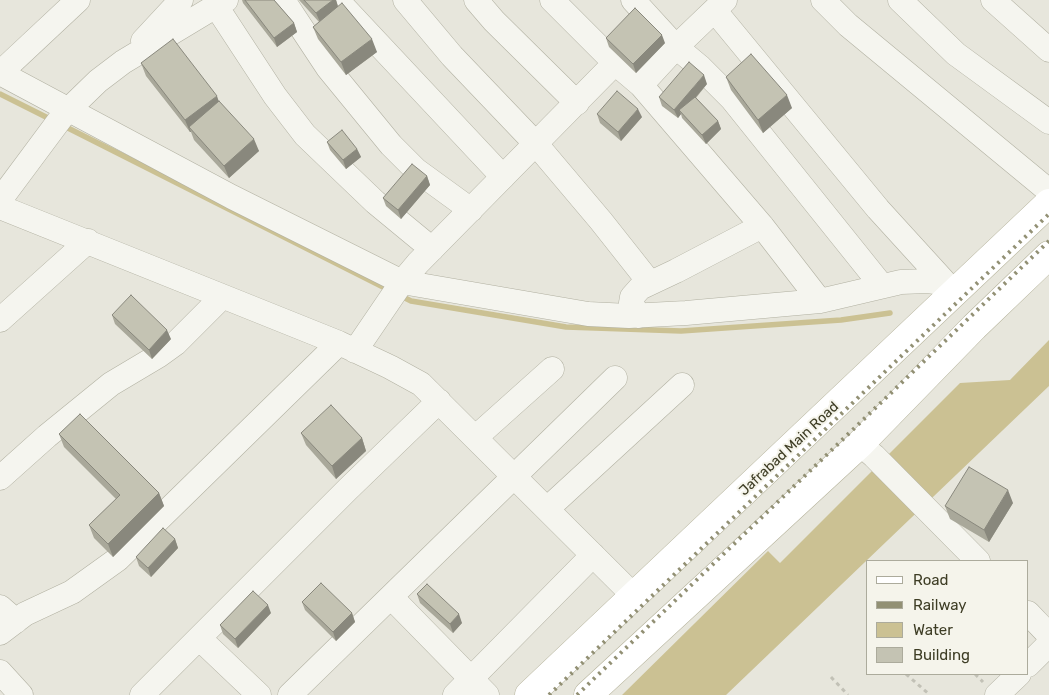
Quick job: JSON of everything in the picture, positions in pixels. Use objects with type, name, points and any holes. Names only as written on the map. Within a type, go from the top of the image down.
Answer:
[{"type":"main road","name":"Jafrabad Main Road","points":[[528,695],[634,596],[949,287],[1049,203]]},
{"type":"main road","points":[[588,695],[867,450],[974,327],[1049,256]]},
{"type":"street","points":[[78,0],[0,73],[66,111],[232,197],[397,290],[588,314],[638,316],[820,301],[882,286],[917,281],[949,287]]},
{"type":"street","points":[[123,62],[181,0]]},
{"type":"street","points":[[283,0],[328,68],[391,145],[416,170],[471,210]]},
{"type":"street","points":[[337,0],[503,177]]},
{"type":"street","points":[[405,0],[452,56],[536,144],[601,221],[650,284]]},
{"type":"street","points":[[476,0],[494,21],[577,103]]},
{"type":"street","points":[[552,0],[615,63],[641,86],[762,226],[820,301]]},
{"type":"street","points":[[633,0],[676,47],[700,67],[732,99],[882,286]]},
{"type":"street","points":[[823,0],[848,25],[1049,192]]},
{"type":"street","points":[[900,0],[956,54],[1049,122]]},
{"type":"street","points":[[993,0],[1049,50]]},
{"type":"street","points":[[0,200],[66,111],[98,81],[123,62],[221,3],[275,96],[305,135],[375,202],[432,249]]},
{"type":"street","points":[[641,86],[676,47],[720,5],[878,209],[949,287]]},
{"type":"street","points":[[5,620],[25,614],[72,592],[118,559],[347,347],[432,249],[615,63]]},
{"type":"street","points":[[0,207],[347,347],[421,384],[634,596]]},
{"type":"street","points":[[638,316],[631,303],[632,297],[640,288],[762,226]]},
{"type":"street","points":[[0,320],[88,242]]},
{"type":"street","points":[[0,478],[47,436],[111,384],[176,343],[222,297]]},
{"type":"street","points":[[476,437],[552,369]]},
{"type":"street","points":[[290,695],[616,378]]},
{"type":"street","points":[[547,509],[682,385]]},
{"type":"street","points":[[142,695],[439,401]]},
{"type":"street","points":[[867,450],[977,560]]},
{"type":"street","points":[[391,598],[471,690],[593,555]]},
{"type":"street","points":[[1029,614],[1049,635]]},
{"type":"street","points":[[199,638],[259,695]]},
{"type":"street","points":[[1029,664],[1049,644]]},
{"type":"street","points":[[0,672],[21,695]]},
{"type":"street","points":[[997,695],[1018,675]]},
{"type":"path","points":[[907,675],[930,695]]},
{"type":"path","points":[[831,677],[848,695]]},
{"type":"water","points":[[1049,340],[1049,386],[726,695],[622,695],[768,551],[780,563],[960,383],[1010,380]]},
{"type":"building","points":[[245,0],[274,0],[294,23],[274,38]]},
{"type":"building","points":[[304,0],[333,0],[316,13]]},
{"type":"building","points":[[342,3],[372,39],[341,62],[313,27]]},
{"type":"building","points":[[635,8],[662,35],[633,64],[606,38]]},
{"type":"building","points":[[173,39],[217,96],[185,120],[141,63]]},
{"type":"building","points":[[751,54],[787,95],[758,120],[726,77]]},
{"type":"building","points":[[689,62],[704,75],[674,110],[659,97]]},
{"type":"building","points":[[617,91],[638,109],[618,132],[597,114]]},
{"type":"building","points":[[695,97],[718,121],[702,135],[679,110]]},
{"type":"building","points":[[219,101],[254,139],[224,166],[189,127]]},
{"type":"building","points":[[342,130],[357,149],[343,160],[327,142]]},
{"type":"building","points":[[412,164],[427,176],[398,210],[383,198]]},
{"type":"building","points":[[131,295],[167,330],[149,350],[112,315]]},
{"type":"building","points":[[331,405],[362,438],[332,466],[301,433]]},
{"type":"building","points":[[80,414],[159,493],[108,544],[89,525],[120,495],[59,434]]},
{"type":"building","points":[[969,467],[1008,490],[984,530],[945,506]]},
{"type":"building","points":[[163,528],[175,539],[148,568],[136,557]]},
{"type":"building","points":[[321,583],[352,613],[333,632],[302,602]]},
{"type":"building","points":[[427,584],[459,614],[450,624],[417,594]]},
{"type":"building","points":[[253,591],[268,605],[235,639],[220,625]]},
{"type":"waterway","points":[[0,94],[52,120]]},
{"type":"waterway","points":[[62,125],[389,290]]},
{"type":"waterway","points":[[399,295],[411,301],[566,327],[681,331],[841,320],[890,313]]},
{"type":"railway","points":[[549,695],[1049,214]]},
{"type":"railway","points":[[577,695],[1049,241]]}]
